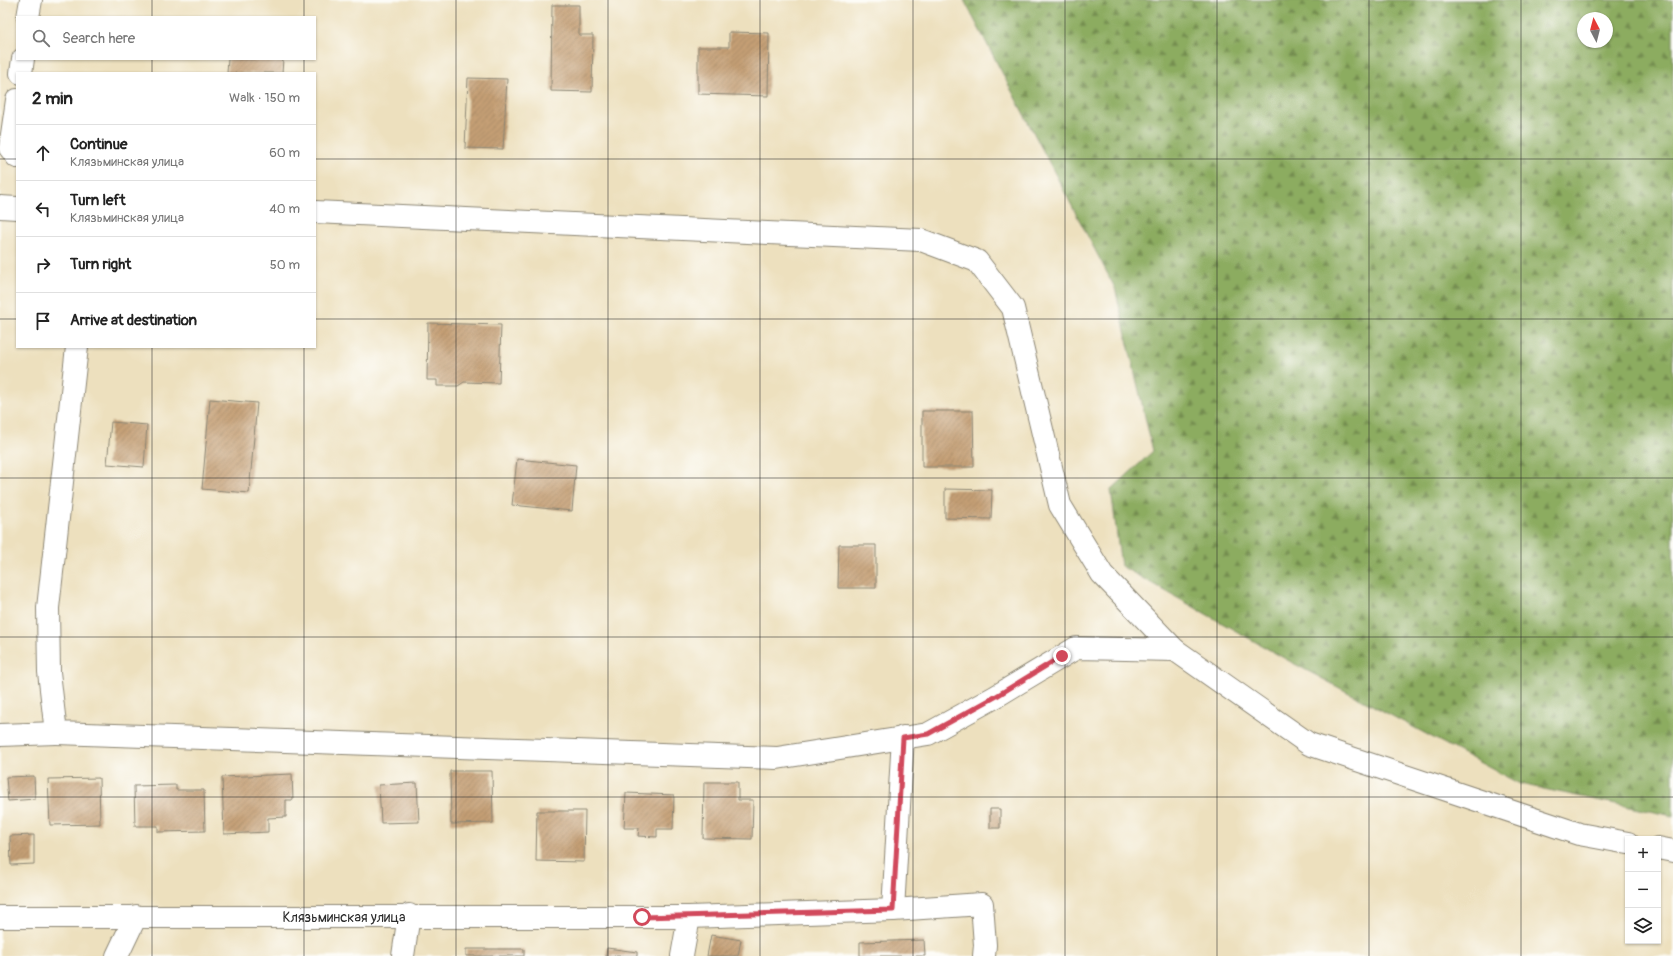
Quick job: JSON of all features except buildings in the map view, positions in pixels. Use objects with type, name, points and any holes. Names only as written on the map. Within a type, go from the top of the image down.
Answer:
[{"type":"street","points":[[28,16],[30,0]]},
{"type":"street","points":[[21,72],[22,60]]},
{"type":"street","points":[[16,107],[10,148],[16,156]]},
{"type":"street","points":[[0,207],[16,208]]},
{"type":"street","points":[[316,212],[921,240],[977,261],[1013,308],[1060,505],[1102,574],[1175,650],[1309,744],[1579,834],[1625,842]]},
{"type":"street","points":[[56,733],[49,672],[48,608],[77,348]]},
{"type":"street","points":[[0,735],[56,733],[777,758],[928,734],[995,697],[1076,648],[1175,650]]},
{"type":"street","points":[[893,910],[903,738]]},
{"type":"street","points":[[1661,849],[1673,851]]},
{"type":"street","name":"Клязьминская улица","points":[[0,916],[689,917],[893,910],[982,904],[985,945],[984,956]]},
{"type":"street","points":[[117,956],[136,916]]},
{"type":"street","points":[[403,956],[409,916]]},
{"type":"street","points":[[682,956],[689,917]]},
{"type":"green space","points":[[964,0],[1673,0],[1673,816],[1520,784],[1291,662],[1121,566],[1111,490],[1153,451],[1115,288]]},
{"type":"route","points":[[642,917],[689,917],[893,910],[903,738],[928,734],[995,697],[1062,656]]}]
